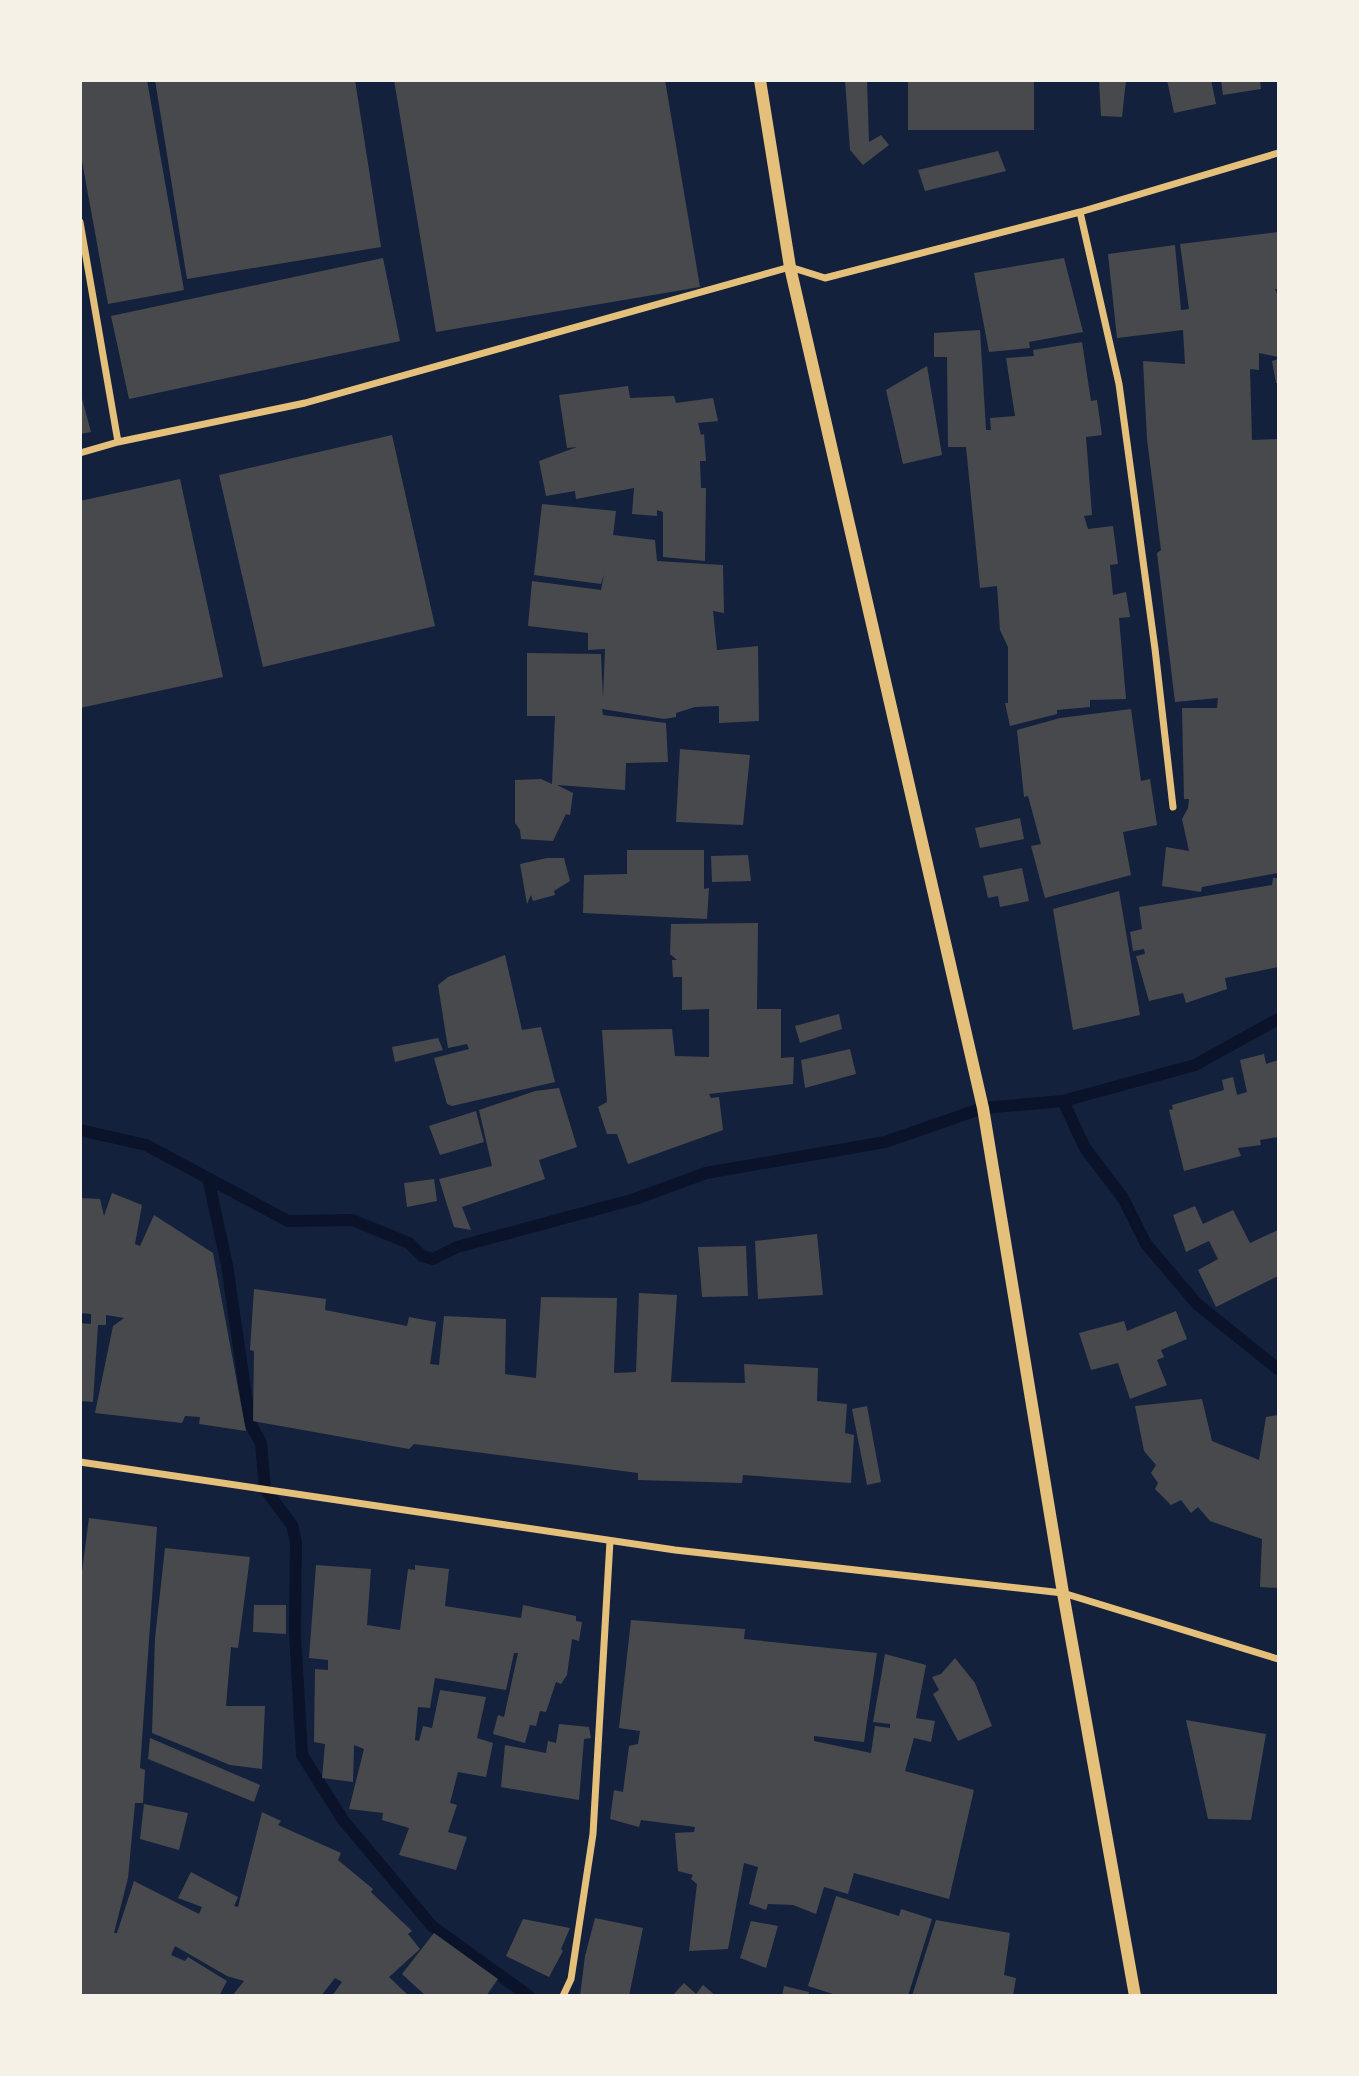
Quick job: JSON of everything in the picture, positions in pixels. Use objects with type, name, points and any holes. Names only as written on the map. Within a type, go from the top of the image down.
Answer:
[{"type":"street","points":[[760,80],[790,267],[983,1108],[1063,1593],[1135,1996]]},
{"type":"street","points":[[80,453],[118,442],[305,403],[790,267],[825,278],[1080,212],[1279,153]]},
{"type":"street","points":[[1080,212],[1119,384],[1155,649],[1172,807]]},
{"type":"street","points":[[80,222],[118,442]]},
{"type":"street","points":[[80,1462],[610,1541],[1063,1593],[1279,1659]]},
{"type":"street","points":[[563,1996],[571,1979],[593,1834],[610,1541]]},
{"type":"building","points":[[80,80],[147,80],[184,290],[108,304],[80,150]]},
{"type":"building","points":[[155,80],[355,80],[381,247],[187,279]]},
{"type":"building","points":[[394,80],[665,80],[700,287],[436,332]]},
{"type":"building","points":[[845,80],[867,80],[869,142],[881,135],[889,145],[863,165],[850,150]]},
{"type":"building","points":[[908,80],[1034,80],[1034,130],[908,130]]},
{"type":"building","points":[[1099,80],[1126,80],[1122,117],[1101,116]]},
{"type":"building","points":[[1167,80],[1211,80],[1216,104],[1174,113]]},
{"type":"building","points":[[1221,80],[1260,80],[1261,89],[1223,95]]},
{"type":"building","points":[[998,151],[1006,171],[925,191],[918,170]]},
{"type":"building","points":[[1278,232],[1278,289],[1275,289],[1278,296],[1278,357],[1259,353],[1259,370],[1250,369],[1252,440],[1278,439],[1278,873],[1202,887],[1201,892],[1162,886],[1166,847],[1189,851],[1182,819],[1189,799],[1184,799],[1182,708],[1217,708],[1218,698],[1175,702],[1157,553],[1161,550],[1147,439],[1143,361],[1185,364],[1183,330],[1117,338],[1108,254],[1175,245],[1181,310],[1189,309],[1180,244]]},
{"type":"building","points":[[383,258],[400,341],[129,399],[111,316]]},
{"type":"building","points":[[1064,258],[1083,332],[1029,342],[1030,348],[989,352],[974,273]]},
{"type":"building","points":[[980,330],[986,430],[991,430],[990,418],[1015,416],[1006,358],[1034,356],[1033,350],[1082,342],[1091,401],[1097,400],[1102,435],[1086,437],[1092,515],[1084,516],[1088,529],[1113,526],[1118,564],[1110,565],[1113,595],[1126,592],[1130,617],[1119,618],[1126,699],[1090,700],[1090,707],[1057,710],[1057,714],[1010,726],[1005,703],[1008,703],[1008,647],[1000,630],[997,586],[980,588],[966,447],[948,447],[947,357],[934,357],[934,333]]},
{"type":"building","points":[[1278,359],[1278,383],[1276,383],[1272,361]]},
{"type":"building","points":[[927,366],[942,455],[903,464],[886,390]]},
{"type":"building","points":[[628,386],[630,398],[674,396],[676,403],[713,398],[718,421],[698,423],[701,435],[704,434],[706,461],[700,461],[701,488],[706,488],[705,561],[663,557],[663,512],[657,510],[657,516],[632,514],[634,488],[576,499],[575,491],[546,496],[539,461],[577,447],[567,448],[559,395]]},
{"type":"building","points":[[80,391],[91,432],[80,434]]},
{"type":"building","points":[[392,435],[435,626],[263,667],[219,475]]},
{"type":"building","points":[[180,479],[223,677],[80,708],[80,501]]},
{"type":"building","points":[[542,504],[616,511],[613,535],[655,540],[657,561],[723,565],[724,613],[713,611],[717,650],[758,646],[759,721],[719,723],[719,706],[695,707],[676,713],[676,717],[664,719],[602,709],[603,715],[666,723],[668,762],[626,763],[625,790],[557,785],[573,793],[570,815],[566,814],[553,841],[521,839],[520,830],[515,823],[515,780],[541,779],[552,784],[555,716],[527,716],[527,653],[601,654],[603,698],[605,649],[588,650],[588,633],[528,626],[532,581],[601,590],[604,574],[601,584],[534,575]]},
{"type":"building","points":[[1131,709],[1141,781],[1150,779],[1157,825],[1123,832],[1131,875],[1045,898],[1031,846],[1041,844],[1028,796],[1024,797],[1017,730],[1060,718]]},
{"type":"building","points":[[680,749],[750,755],[743,825],[676,822]]},
{"type":"building","points":[[1020,818],[1024,839],[980,848],[975,828]]},
{"type":"building","points":[[627,850],[704,850],[704,889],[709,888],[707,919],[583,913],[584,875],[627,874]]},
{"type":"building","points":[[748,855],[751,881],[712,882],[711,856]]},
{"type":"building","points":[[547,858],[564,858],[570,881],[554,891],[555,895],[533,901],[531,895],[527,904],[520,864]]},
{"type":"building","points":[[1022,868],[1029,901],[1000,907],[998,896],[988,898],[983,876]]},
{"type":"building","points":[[1273,878],[1278,878],[1278,967],[1225,978],[1227,989],[1186,1003],[1183,993],[1149,1001],[1136,956],[1145,954],[1144,949],[1133,951],[1130,932],[1142,929],[1139,907],[1272,885]]},
{"type":"building","points":[[1119,891],[1140,1015],[1073,1030],[1053,909]]},
{"type":"building","points":[[758,923],[757,1009],[781,1009],[781,1058],[794,1057],[793,1084],[709,1094],[711,1098],[719,1097],[723,1130],[628,1164],[617,1134],[607,1134],[598,1107],[607,1102],[602,1030],[672,1029],[675,1056],[709,1057],[709,1009],[682,1010],[682,977],[673,977],[672,960],[677,960],[670,954],[671,924]]},
{"type":"building","points":[[505,955],[522,1030],[541,1027],[555,1082],[452,1106],[447,1104],[434,1058],[469,1049],[467,1044],[448,1048],[438,985],[448,977]]},
{"type":"building","points":[[839,1014],[842,1029],[800,1043],[795,1026]]},
{"type":"building","points":[[438,1038],[443,1050],[395,1062],[392,1047]]},
{"type":"building","points":[[850,1049],[856,1074],[805,1088],[801,1060]]},
{"type":"building","points":[[1264,1054],[1266,1064],[1278,1060],[1278,1137],[1260,1140],[1261,1145],[1238,1148],[1241,1156],[1184,1171],[1169,1110],[1173,1109],[1172,1105],[1224,1090],[1222,1080],[1233,1077],[1237,1095],[1247,1092],[1240,1060]]},
{"type":"building","points":[[559,1088],[577,1147],[539,1160],[545,1179],[462,1207],[471,1230],[454,1227],[439,1179],[492,1166],[479,1110],[535,1091]]},
{"type":"building","points":[[476,1111],[484,1142],[440,1155],[429,1126]]},
{"type":"building","points":[[434,1179],[437,1201],[407,1207],[404,1183]]},
{"type":"building","points":[[112,1193],[142,1205],[135,1244],[140,1246],[154,1215],[213,1253],[246,1431],[199,1424],[200,1417],[185,1416],[182,1423],[95,1413],[113,1326],[124,1318],[106,1315],[106,1325],[98,1325],[93,1402],[80,1401],[80,1323],[91,1324],[91,1314],[80,1313],[80,1198],[100,1199],[104,1216]]},
{"type":"building","points":[[1195,1206],[1203,1224],[1233,1210],[1250,1243],[1278,1230],[1278,1276],[1216,1307],[1198,1270],[1218,1259],[1209,1241],[1186,1252],[1173,1215]]},
{"type":"building","points":[[817,1234],[823,1295],[758,1299],[755,1241]]},
{"type":"building","points":[[746,1246],[748,1296],[702,1297],[698,1247]]},
{"type":"building","points":[[254,1289],[326,1299],[325,1310],[407,1326],[409,1317],[436,1322],[430,1364],[439,1365],[444,1316],[506,1319],[505,1374],[536,1378],[541,1297],[617,1298],[614,1373],[636,1372],[639,1293],[677,1295],[671,1382],[745,1383],[744,1364],[818,1368],[817,1401],[847,1404],[845,1433],[854,1435],[851,1483],[743,1475],[742,1483],[638,1480],[638,1473],[414,1444],[409,1449],[253,1421],[254,1351],[250,1350]]},
{"type":"building","points":[[1176,1311],[1187,1339],[1161,1350],[1164,1357],[1157,1360],[1167,1385],[1130,1399],[1118,1363],[1091,1370],[1079,1333],[1124,1321],[1127,1331]]},
{"type":"building","points":[[1202,1399],[1212,1441],[1259,1460],[1266,1417],[1278,1415],[1278,1588],[1260,1587],[1262,1539],[1210,1521],[1198,1507],[1191,1513],[1181,1500],[1171,1505],[1155,1489],[1158,1483],[1151,1473],[1156,1465],[1144,1451],[1135,1406]]},
{"type":"building","points":[[867,1406],[881,1482],[867,1485],[852,1409]]},
{"type":"building","points":[[89,1518],[157,1527],[140,1768],[145,1770],[143,1803],[135,1803],[128,1878],[114,1933],[117,1933],[134,1881],[199,1914],[202,1907],[178,1898],[191,1872],[238,1897],[234,1906],[238,1907],[262,1812],[281,1821],[278,1825],[341,1853],[338,1860],[373,1889],[371,1892],[412,1931],[408,1934],[420,1949],[389,1977],[409,1996],[332,1996],[342,1982],[335,1978],[321,1996],[232,1996],[244,1981],[227,1976],[175,1946],[171,1955],[185,1961],[188,1957],[227,1981],[219,1996],[80,1996],[80,1586]]},
{"type":"building","points":[[165,1548],[250,1557],[238,1648],[231,1647],[226,1706],[265,1706],[262,1769],[230,1765],[152,1733],[155,1638]]},
{"type":"building","points":[[316,1565],[371,1569],[367,1625],[400,1630],[408,1569],[415,1570],[415,1565],[449,1569],[445,1606],[521,1618],[523,1605],[576,1616],[576,1621],[582,1622],[579,1641],[572,1639],[567,1675],[561,1684],[556,1682],[546,1712],[540,1711],[536,1726],[530,1725],[525,1743],[493,1734],[498,1715],[504,1717],[518,1653],[514,1653],[506,1690],[435,1678],[430,1708],[418,1707],[415,1740],[419,1741],[423,1726],[432,1728],[440,1690],[486,1697],[477,1738],[493,1743],[486,1777],[458,1772],[450,1803],[457,1805],[448,1832],[467,1837],[456,1870],[399,1855],[409,1828],[382,1820],[383,1813],[349,1809],[364,1749],[354,1745],[353,1782],[322,1778],[325,1744],[314,1742],[315,1669],[328,1670],[328,1660],[309,1658]]},
{"type":"building","points":[[254,1605],[286,1605],[286,1634],[253,1632]]},
{"type":"building","points":[[631,1620],[745,1629],[744,1639],[877,1653],[864,1742],[814,1736],[814,1741],[871,1753],[875,1726],[890,1728],[890,1724],[873,1722],[885,1654],[926,1665],[916,1718],[935,1721],[931,1742],[914,1738],[905,1771],[974,1790],[949,1899],[854,1873],[848,1894],[824,1887],[816,1914],[793,1905],[768,1904],[766,1910],[749,1904],[758,1867],[744,1863],[728,1949],[689,1951],[697,1884],[691,1879],[693,1875],[678,1871],[675,1833],[694,1832],[695,1827],[641,1820],[639,1827],[610,1819],[614,1790],[623,1792],[629,1746],[638,1744],[640,1731],[619,1728]]},
{"type":"building","points":[[955,1658],[975,1683],[992,1726],[958,1741],[933,1694],[939,1690],[932,1677],[941,1674]]},
{"type":"building","points":[[1186,1720],[1266,1734],[1251,1820],[1208,1819]]},
{"type":"building","points":[[559,1724],[589,1727],[591,1738],[584,1739],[579,1800],[501,1787],[505,1745],[546,1753],[548,1741],[556,1743]]},
{"type":"building","points":[[150,1738],[260,1785],[254,1802],[148,1759]]},
{"type":"building","points":[[144,1804],[188,1813],[179,1850],[140,1839]]},
{"type":"building","points":[[836,1896],[899,1916],[901,1909],[932,1919],[908,1996],[839,1996],[808,1986]]},
{"type":"building","points":[[595,1918],[643,1928],[629,1996],[580,1996],[585,1956]]},
{"type":"building","points":[[523,1919],[570,1928],[561,1949],[563,1951],[549,1977],[506,1956]]},
{"type":"building","points":[[936,1920],[1010,1933],[1004,1975],[1016,1978],[1013,1996],[912,1996]]},
{"type":"building","points":[[751,1921],[778,1926],[766,1968],[740,1958]]},
{"type":"building","points":[[434,1933],[498,1979],[486,1996],[426,1996],[402,1974]]},
{"type":"building","points":[[684,1983],[696,1994],[703,1985],[716,1996],[672,1996]]},
{"type":"building","points":[[784,1986],[809,1992],[808,1996],[782,1996]]},
{"type":"waterway","points":[[80,1130],[146,1145],[288,1221],[352,1220],[409,1243],[422,1256],[433,1259],[457,1247],[635,1199],[706,1173],[885,1142],[983,1108],[1063,1101],[1195,1065],[1278,1019]]},
{"type":"waterway","points":[[1063,1101],[1085,1148],[1123,1198],[1146,1244],[1197,1304],[1278,1369]]},
{"type":"waterway","points":[[208,1178],[227,1265],[250,1423],[261,1443],[265,1489],[292,1525],[296,1542],[295,1633],[302,1755],[343,1820],[432,1926],[529,1996]]}]
